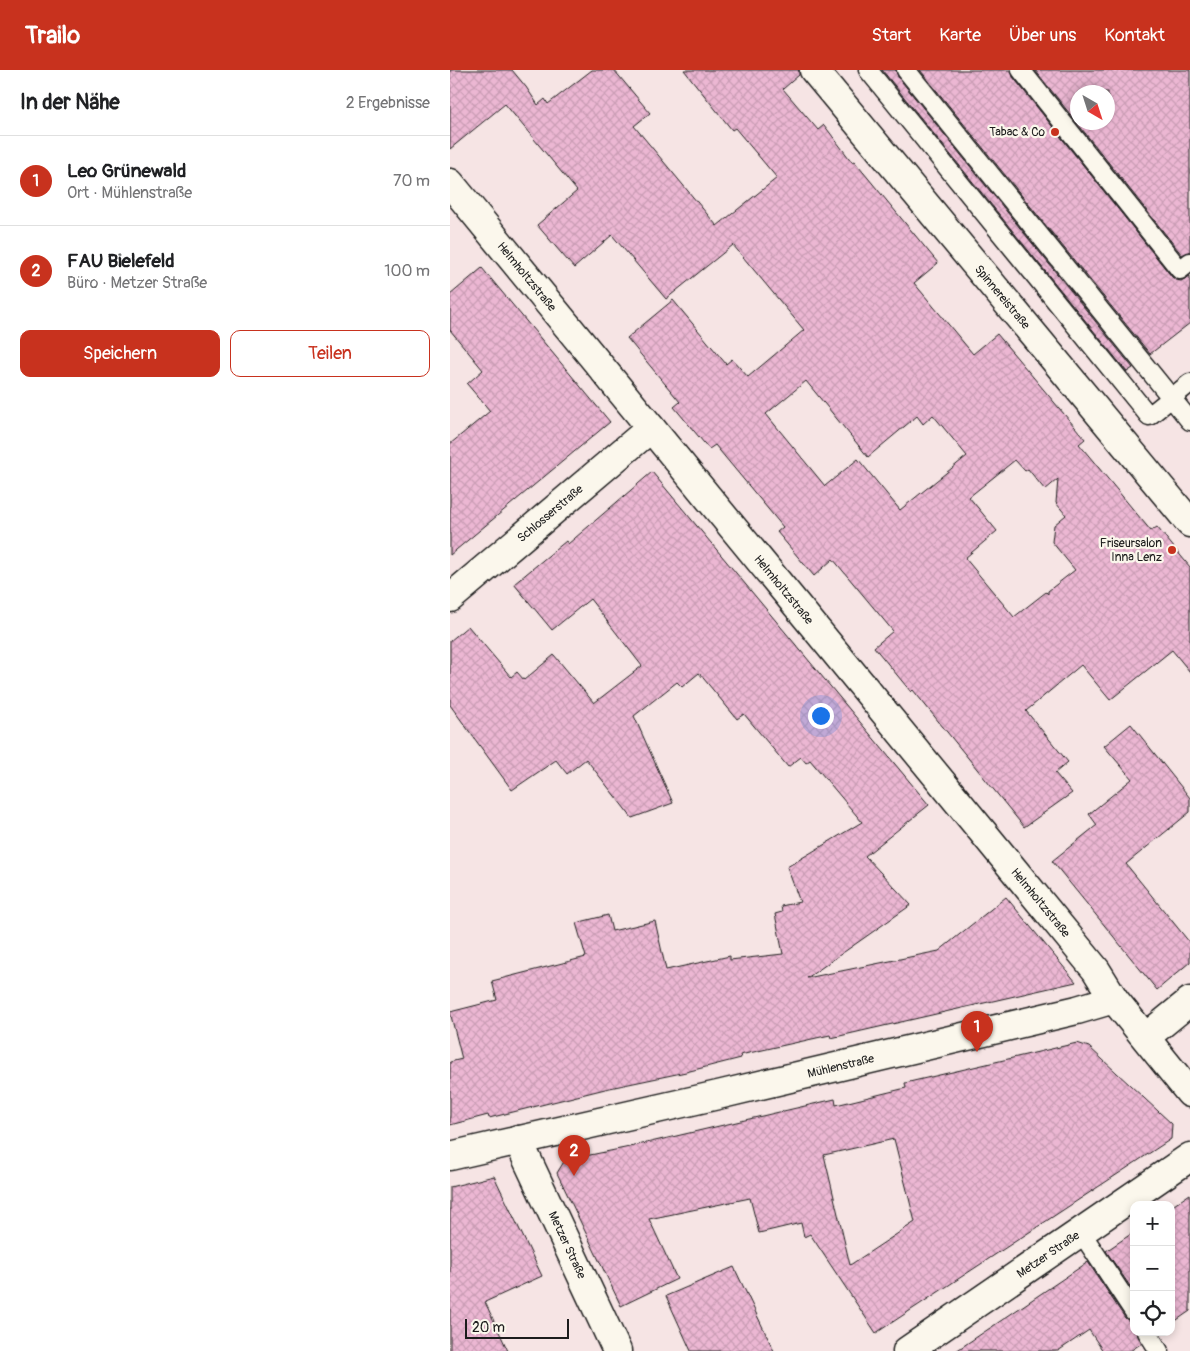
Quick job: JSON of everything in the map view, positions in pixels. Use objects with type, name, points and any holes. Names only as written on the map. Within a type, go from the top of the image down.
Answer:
[{"type":"street","name":"Spinnereistraße","points":[[814,70],[1190,524]]},
{"type":"street","name":"Helmholtzstraße","points":[[450,183],[1096,970],[1114,999]]},
{"type":"street","name":"Schlosserstraße","points":[[450,598],[651,428]]},
{"type":"street","points":[[1114,999],[1190,1093]]},
{"type":"street","name":"Mühlenstraße","points":[[450,1156],[728,1093],[1067,1012],[1114,999]]},
{"type":"street","points":[[1146,1038],[1190,1001]]},
{"type":"street","name":"Metzer Straße","points":[[518,1140],[617,1351]]},
{"type":"street","name":"Metzer Straße","points":[[907,1351],[1190,1157]]},
{"type":"lane","points":[[868,70],[1149,416],[1190,383]]},
{"type":"lane","points":[[906,70],[1190,421]]},
{"type":"lane","points":[[1021,70],[1180,270],[1190,262]]},
{"type":"lane","points":[[1081,1232],[1130,1306]]},
{"type":"lane","points":[[1150,1336],[1159,1351]]},
{"type":"building","points":[[450,70],[512,70],[538,105],[545,99],[548,104],[592,70],[614,70],[650,113],[634,126],[717,226],[777,178],[735,128],[732,130],[684,70],[799,70],[799,75],[783,89],[818,130],[824,125],[852,162],[854,161],[938,263],[914,283],[973,354],[997,334],[1085,439],[1079,444],[1151,531],[1157,527],[1190,567],[1190,672],[1172,650],[1110,700],[1081,665],[1026,711],[1068,762],[1055,773],[1072,793],[1024,827],[913,690],[911,692],[874,647],[893,631],[833,559],[814,576],[777,532],[783,527],[715,445],[709,449],[674,407],[680,402],[627,338],[673,300],[726,364],[732,359],[748,377],[804,330],[733,245],[666,299],[612,235],[574,268],[537,225],[577,191],[505,104],[450,149]],"holes":[[[806,381],[868,457],[917,416],[923,424],[933,415],[967,456],[900,510],[858,459],[825,486],[766,414]],[[1015,460],[1025,471],[1028,469],[1045,490],[1058,479],[1056,503],[1066,515],[1054,525],[1052,542],[1075,570],[1048,591],[1048,594],[1046,592],[1014,617],[965,558],[997,531],[969,497]]]},
{"type":"building","points":[[882,70],[896,70],[898,77],[1133,368],[1127,372]]},
{"type":"building","points":[[920,70],[1011,70],[1013,77],[1172,277],[1181,281],[1190,276],[1190,323],[1150,354]]},
{"type":"building","points":[[1035,70],[1190,70],[1190,252],[1182,255],[1083,130],[1115,130],[1115,85],[1070,85],[1070,114]]},
{"type":"building","points":[[482,268],[610,422],[450,555],[450,444],[490,411],[467,384],[483,370],[450,330],[450,295]]},
{"type":"building","points":[[652,472],[929,805],[865,856],[911,905],[807,978],[939,951],[1006,897],[1076,982],[831,1038],[830,1035],[740,1055],[741,1058],[686,1072],[605,1089],[489,1118],[488,1115],[450,1125],[450,1062],[462,1059],[450,1012],[497,1000],[492,981],[586,957],[576,923],[608,915],[612,931],[655,921],[666,970],[730,956],[730,960],[783,954],[775,914],[782,912],[781,906],[800,902],[787,867],[862,822],[810,760],[806,763],[801,757],[788,767],[744,714],[737,719],[699,673],[682,687],[677,682],[634,716],[673,803],[632,818],[586,759],[567,774],[556,760],[512,790],[450,705],[450,641],[468,626],[511,677],[517,672],[524,680],[554,655],[594,703],[642,666],[590,599],[552,630],[514,584],[566,541],[568,544]]},
{"type":"building","points":[[1131,724],[1190,798],[1190,812],[1126,864],[1190,943],[1190,962],[1157,990],[1052,861],[1097,825],[1089,814],[1132,779],[1104,746]]},
{"type":"building","points":[[1077,1043],[1089,1047],[1172,1124],[1171,1139],[876,1333],[810,1234],[804,1237],[801,1223],[759,1233],[750,1198],[649,1219],[677,1279],[621,1306],[557,1173],[565,1160],[625,1148],[835,1099],[836,1105],[906,1088],[905,1083]],"holes":[[[894,1139],[915,1222],[850,1265],[824,1155]]]},
{"type":"building","points":[[494,1176],[542,1276],[485,1302],[508,1351],[450,1351],[450,1187]]},
{"type":"building","points":[[1190,1194],[1190,1311],[1175,1321],[1175,1246],[1175,1204]]},
{"type":"building","points":[[1130,1235],[1130,1286],[1106,1251]]},
{"type":"building","points":[[1088,1262],[1125,1318],[1130,1321],[1130,1336],[1138,1336],[1142,1343],[1130,1351],[1103,1351],[1089,1330],[1058,1351],[956,1351]]},
{"type":"building","points":[[734,1267],[774,1351],[691,1351],[666,1296]]},
{"type":"place","name":"Tabac & Co","points":[[1055,132]]},
{"type":"place","name":"Friseursalon Inna Lenz","points":[[1172,550]]},
{"type":"place","name":"Leo Grünewald","points":[[977,1052]]},
{"type":"place","name":"FAU Bielefeld","points":[[574,1176]]}]
